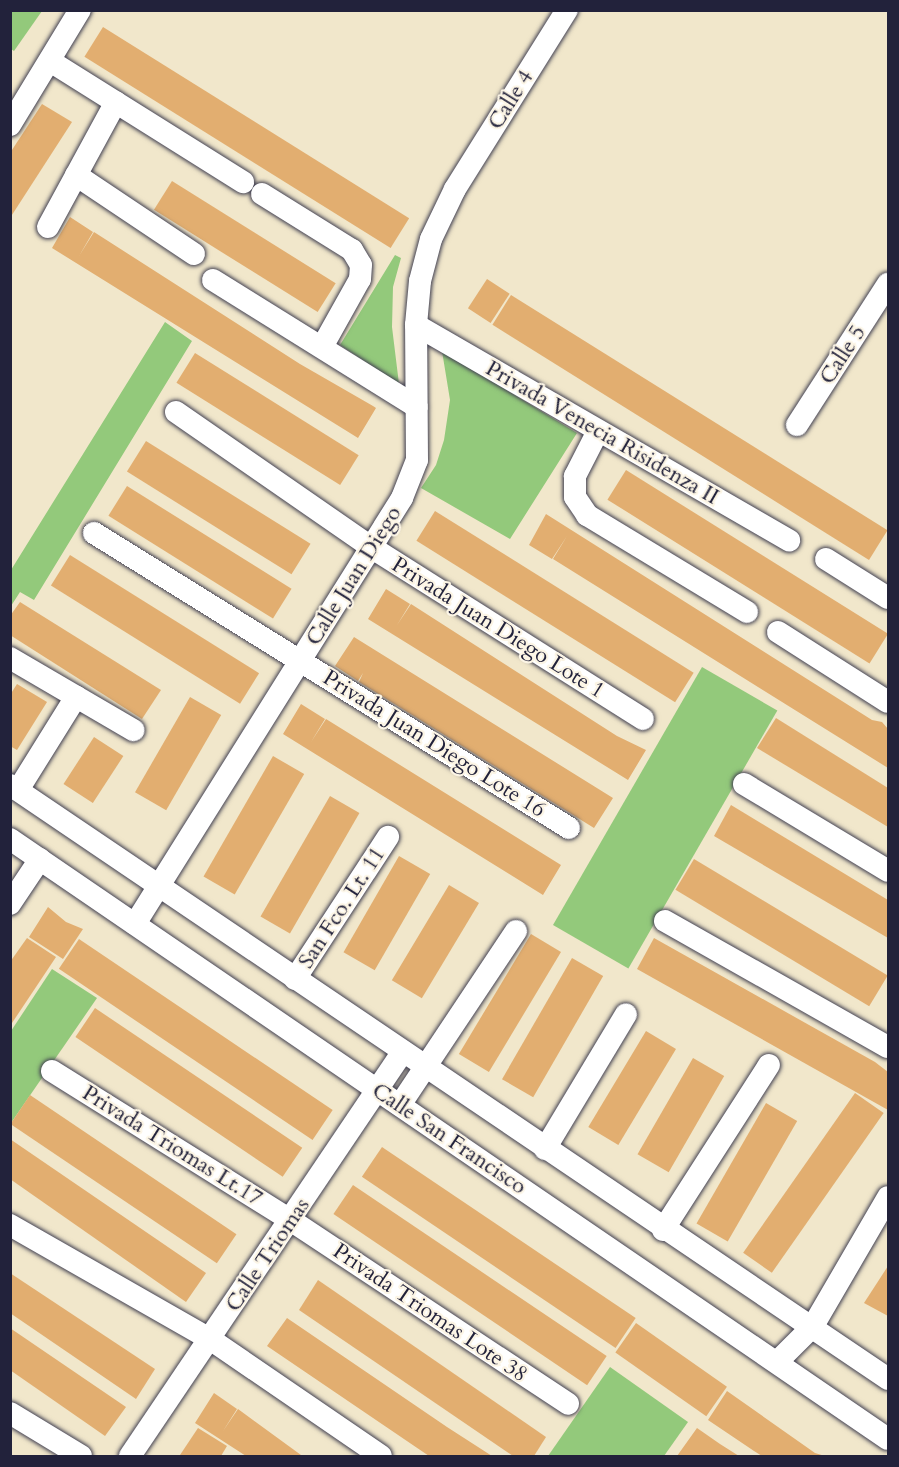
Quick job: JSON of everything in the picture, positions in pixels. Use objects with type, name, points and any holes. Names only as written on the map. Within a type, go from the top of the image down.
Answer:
[{"type":"street","points":[[10,126],[80,10]]},
{"type":"street","name":"Calle 4","points":[[455,189],[567,10]]},
{"type":"street","points":[[50,61],[352,250],[361,265],[360,279],[322,347]]},
{"type":"street","points":[[48,227],[116,102]]},
{"type":"street","points":[[76,175],[194,254]]},
{"type":"street","name":"Calle Juan Diego","points":[[135,924],[161,886],[300,661],[374,549],[402,498],[417,460],[416,325],[420,281],[431,239],[455,189]]},
{"type":"street","points":[[213,280],[417,407]]},
{"type":"street","name":"Calle 5","points":[[796,426],[888,284]]},
{"type":"street","name":"Privada Venecia Risidenza II","points":[[416,325],[789,540]]},
{"type":"street","name":"Privada Juan Diego Lote 1","points":[[176,412],[374,549],[643,719]]},
{"type":"street","points":[[598,431],[575,476],[575,497],[587,515],[747,612]]},
{"type":"street","name":"Privada Juan Diego Lote 16","points":[[94,533],[568,828]]},
{"type":"street","points":[[826,559],[888,598]]},
{"type":"street","points":[[778,632],[888,702]]},
{"type":"street","points":[[10,658],[133,730]]},
{"type":"street","points":[[14,787],[76,697]]},
{"type":"street","points":[[744,784],[888,871]]},
{"type":"street","name":"Calle San Francisco","points":[[14,787],[663,1230],[813,1326],[888,1379]]},
{"type":"street","name":"San Fco. Lt. 11","points":[[295,979],[388,837]]},
{"type":"street","name":"Calle San Francisco","points":[[10,839],[888,1439]]},
{"type":"street","points":[[10,904],[39,859]]},
{"type":"street","points":[[665,921],[888,1047]]},
{"type":"street","points":[[400,1105],[516,932]]},
{"type":"street","points":[[545,1149],[626,1014]]},
{"type":"street","name":"Calle Triomas","points":[[130,1456],[292,1221],[403,1052]]},
{"type":"street","points":[[663,1230],[769,1065]]},
{"type":"street","name":"Privada Triomas Lt.17","points":[[52,1071],[292,1221]]},
{"type":"street","points":[[777,1362],[813,1326],[888,1197]]},
{"type":"street","name":"Privada Triomas Lote 38","points":[[292,1221],[568,1404]]},
{"type":"street","points":[[10,1225],[210,1339],[381,1456]]},
{"type":"street","points":[[10,1413],[81,1456]]},
{"type":"green space","points":[[11,10],[42,11],[14,51],[11,49]]},
{"type":"green space","points":[[395,255],[401,258],[393,287],[392,327],[399,384],[340,345]]},
{"type":"green space","points":[[165,322],[192,341],[34,600],[20,592],[11,606],[11,570]]},
{"type":"green space","points":[[442,351],[577,433],[510,539],[421,488],[436,465],[444,440],[450,400]]},
{"type":"green space","points":[[702,667],[777,710],[628,969],[553,925]]},
{"type":"green space","points":[[52,969],[97,998],[11,1123],[11,1031]]},
{"type":"green space","points":[[610,1367],[688,1422],[664,1456],[548,1456]]},
{"type":"building","points":[[103,27],[409,218],[391,248],[84,57]]},
{"type":"building","points":[[42,104],[72,122],[10,218],[10,153]]},
{"type":"building","points":[[172,181],[336,283],[318,312],[154,210]]},
{"type":"building","points":[[70,217],[93,232],[79,256],[94,232],[300,364],[376,408],[358,438],[52,248]]},
{"type":"building","points":[[487,279],[510,294],[491,323],[468,308]]},
{"type":"building","points":[[511,295],[888,530],[869,560],[492,325]]},
{"type":"building","points":[[195,353],[359,455],[340,485],[176,383]]},
{"type":"building","points":[[146,441],[311,544],[291,574],[127,472]]},
{"type":"building","points":[[626,470],[888,634],[869,663],[607,500]]},
{"type":"building","points":[[127,486],[292,589],[273,618],[108,516]]},
{"type":"building","points":[[435,511],[694,673],[675,702],[416,541]]},
{"type":"building","points":[[546,514],[872,720],[882,722],[888,729],[888,768],[553,559],[567,536],[552,559],[529,545]]},
{"type":"building","points":[[70,555],[259,673],[240,704],[51,586]]},
{"type":"building","points":[[386,589],[410,604],[397,625],[411,604],[617,736],[646,750],[628,780],[368,619]]},
{"type":"building","points":[[20,602],[161,690],[142,719],[10,635],[10,616]]},
{"type":"building","points":[[354,637],[613,798],[594,828],[359,682],[363,673],[358,681],[335,666]]},
{"type":"building","points":[[17,684],[47,702],[17,750],[10,746],[10,695]]},
{"type":"building","points":[[190,697],[221,715],[166,810],[135,792]]},
{"type":"building","points":[[301,704],[325,719],[311,742],[326,719],[561,865],[543,895],[283,734]]},
{"type":"building","points":[[776,718],[888,788],[888,827],[757,748]]},
{"type":"building","points":[[94,737],[123,756],[93,803],[64,784]]},
{"type":"building","points":[[273,756],[304,774],[235,894],[204,876]]},
{"type":"building","points":[[330,796],[359,813],[290,933],[260,916]]},
{"type":"building","points":[[731,805],[888,900],[888,938],[714,836]]},
{"type":"building","points":[[399,856],[430,874],[375,970],[344,952]]},
{"type":"building","points":[[694,859],[888,975],[869,1006],[675,890]]},
{"type":"building","points":[[449,885],[479,903],[422,998],[392,980]]},
{"type":"building","points":[[48,907],[66,922],[83,929],[63,959],[29,937]]},
{"type":"building","points":[[531,934],[561,952],[489,1072],[459,1054]]},
{"type":"building","points":[[27,938],[56,957],[10,1026],[10,962]]},
{"type":"building","points":[[654,938],[875,1062],[888,1072],[888,1110],[637,969]]},
{"type":"building","points":[[79,939],[333,1110],[313,1140],[59,969]]},
{"type":"building","points":[[572,958],[603,976],[533,1097],[502,1079]]},
{"type":"building","points":[[95,1008],[302,1148],[283,1177],[75,1037]]},
{"type":"building","points":[[646,1031],[676,1049],[618,1145],[588,1127]]},
{"type":"building","points":[[693,1058],[724,1076],[669,1172],[638,1154]]},
{"type":"building","points":[[855,1093],[884,1113],[772,1273],[743,1253]]},
{"type":"building","points":[[30,1095],[236,1234],[217,1263],[10,1124]]},
{"type":"building","points":[[766,1103],[797,1121],[728,1241],[696,1223]]},
{"type":"building","points":[[10,1139],[206,1273],[186,1302],[10,1179]]},
{"type":"building","points":[[382,1147],[636,1318],[616,1348],[362,1177]]},
{"type":"building","points":[[353,1185],[607,1356],[587,1385],[333,1214]]},
{"type":"building","points":[[888,1266],[888,1316],[864,1303]]},
{"type":"building","points":[[10,1273],[155,1369],[136,1399],[10,1313]]},
{"type":"building","points":[[318,1280],[546,1437],[534,1456],[513,1456],[299,1310]]},
{"type":"building","points":[[287,1318],[492,1456],[429,1456],[267,1346]]},
{"type":"building","points":[[636,1323],[727,1387],[706,1416],[615,1352]]},
{"type":"building","points":[[10,1328],[126,1407],[105,1436],[10,1370]]},
{"type":"building","points":[[727,1391],[815,1453],[825,1456],[762,1456],[754,1451],[708,1420]]},
{"type":"building","points":[[214,1393],[237,1409],[223,1431],[238,1409],[301,1455],[309,1456],[246,1456],[195,1423]]},
{"type":"building","points":[[198,1428],[227,1446],[221,1456],[180,1455]]},
{"type":"building","points":[[697,1428],[720,1444],[739,1456],[677,1456]]}]
